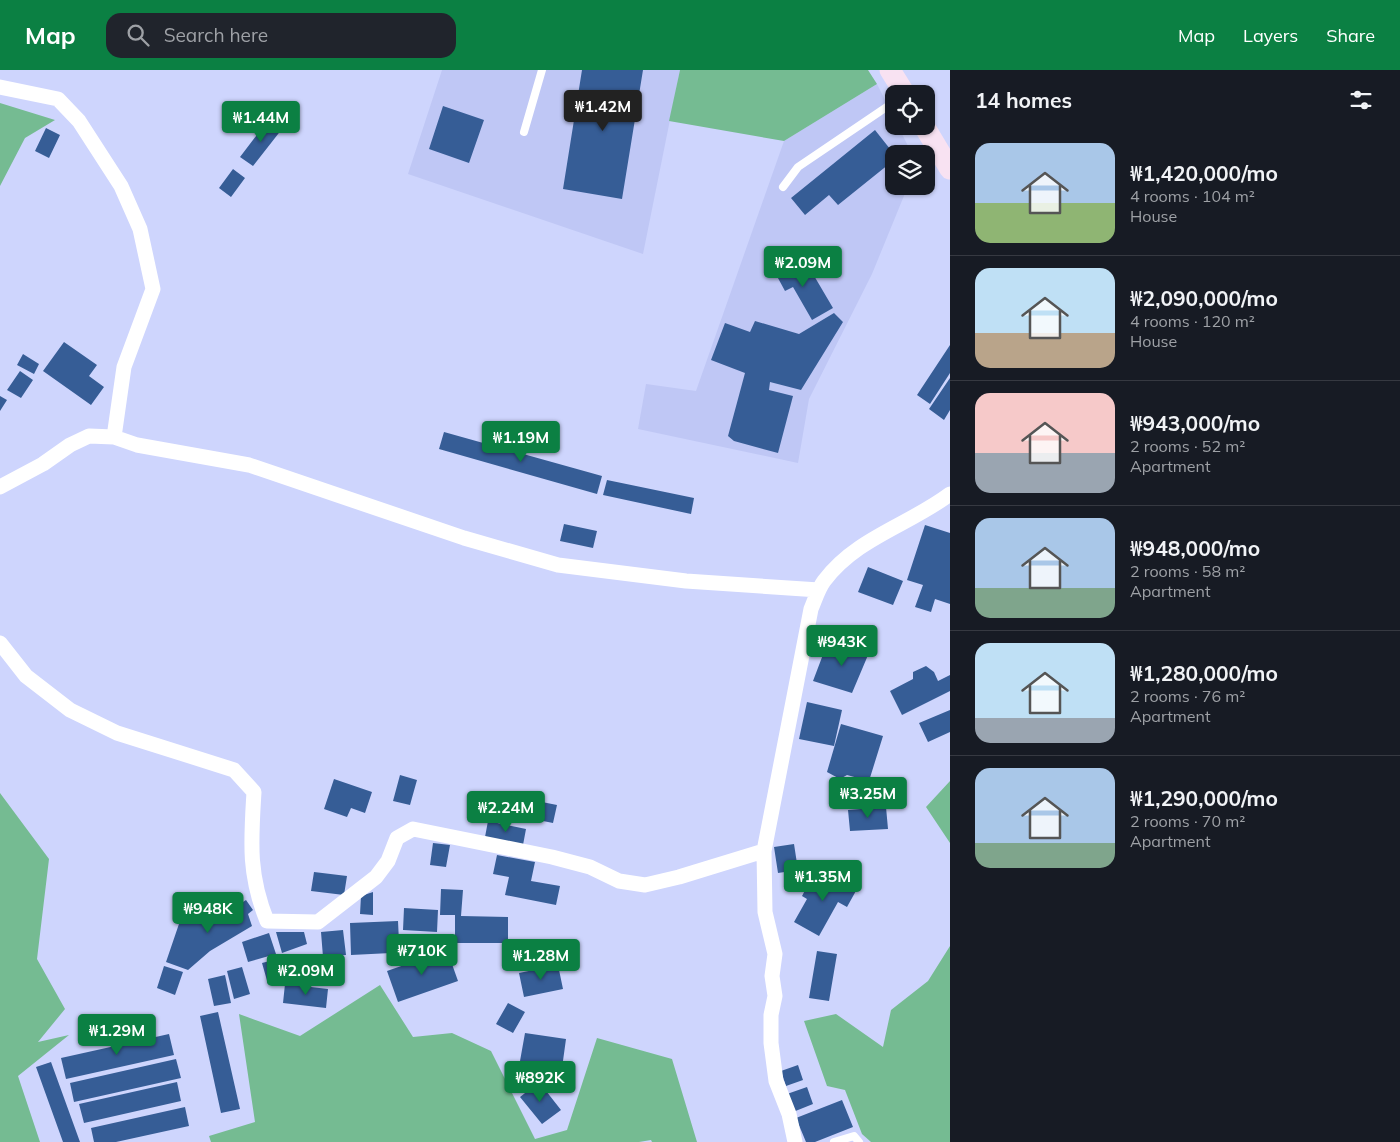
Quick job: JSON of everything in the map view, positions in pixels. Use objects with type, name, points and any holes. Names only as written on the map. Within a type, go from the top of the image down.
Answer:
[{"type":"street","points":[[890,70],[899,85]]},
{"type":"street","points":[[0,87],[58,99],[79,121],[121,186],[140,229],[153,289],[124,367],[114,437]]},
{"type":"street","points":[[929,135],[950,169]]},
{"type":"street","points":[[0,487],[43,464],[70,445],[89,436],[114,437],[138,444],[249,465],[464,538],[558,565],[686,581],[819,590]]},
{"type":"street","points":[[795,1142],[789,1114],[776,1080],[771,1043],[771,1014],[775,996],[772,976],[775,954],[765,912],[764,851],[811,609],[823,582],[847,556],[872,539],[932,508],[950,494]]},
{"type":"street","points":[[0,643],[26,676],[70,710],[117,733],[234,770],[254,792],[251,853],[256,894],[267,921],[318,922],[376,877],[388,861],[396,838],[413,829],[552,856],[590,867],[620,881],[645,885],[679,877],[764,851]]},
{"type":"lane","points":[[524,132],[542,70]]},
{"type":"lane","points":[[783,187],[798,167],[885,108]]},
{"type":"lane","points":[[834,1142],[854,1136],[859,1142]]},
{"type":"shaded area","points":[[442,70],[680,70],[643,254],[408,174]]},
{"type":"shaded area","points":[[877,84],[885,100],[885,135],[902,135],[908,145],[885,145],[885,195],[904,195],[872,274],[809,399],[798,463],[638,429],[646,384],[696,391],[784,141]]},
{"type":"green space","points":[[680,70],[868,70],[877,84],[784,141],[669,121]]},
{"type":"green space","points":[[0,103],[55,120],[25,138],[0,186]]},
{"type":"green space","points":[[950,781],[950,843],[926,807]]},
{"type":"green space","points":[[0,793],[49,859],[37,959],[65,1009],[38,1042],[69,1035],[18,1076],[40,1142],[0,1142]]},
{"type":"green space","points":[[950,946],[950,1142],[871,1142],[862,1134],[845,1090],[827,1086],[804,1021],[836,1014],[883,1047],[891,1010],[928,981]]},
{"type":"green space","points":[[380,985],[413,1037],[452,1033],[491,1051],[535,1139],[567,1130],[597,1038],[672,1059],[697,1142],[652,1142],[651,1140],[639,1142],[211,1142],[209,1136],[255,1122],[239,1014],[300,1036]]},
{"type":"building","points":[[582,70],[643,70],[622,199],[563,189]]},
{"type":"building","points":[[443,106],[484,120],[469,163],[429,149]]},
{"type":"building","points":[[269,119],[282,129],[253,166],[240,157]]},
{"type":"building","points":[[46,128],[60,135],[49,158],[35,151]]},
{"type":"building","points":[[875,130],[887,145],[885,145],[885,167],[838,205],[829,195],[805,215],[791,198]]},
{"type":"building","points":[[233,169],[245,178],[231,197],[219,188]]},
{"type":"building","points":[[790,257],[803,280],[813,274],[833,308],[812,320],[793,287],[785,291],[772,267]]},
{"type":"building","points":[[834,313],[843,322],[801,390],[770,382],[769,390],[793,396],[778,453],[734,441],[728,436],[745,373],[711,360],[725,323],[750,332],[755,321],[799,334]]},
{"type":"building","points":[[64,342],[97,365],[89,376],[104,387],[91,405],[43,371]]},
{"type":"building","points":[[950,345],[950,373],[930,404],[917,395]]},
{"type":"building","points":[[23,354],[39,364],[34,374],[17,365]]},
{"type":"building","points":[[20,371],[33,380],[21,398],[7,390]]},
{"type":"building","points":[[950,378],[950,410],[944,420],[929,409]]},
{"type":"building","points":[[0,396],[7,400],[0,411]]},
{"type":"building","points":[[444,432],[602,476],[597,494],[439,449]]},
{"type":"building","points":[[607,480],[694,498],[691,514],[603,495]]},
{"type":"building","points":[[564,524],[597,531],[593,548],[560,541]]},
{"type":"building","points":[[925,525],[950,533],[950,604],[935,599],[931,612],[915,607],[923,585],[907,580]]},
{"type":"building","points":[[868,567],[903,581],[893,605],[858,592]]},
{"type":"building","points":[[853,643],[871,648],[852,693],[813,681],[827,644],[850,652]]},
{"type":"building","points":[[926,666],[934,672],[938,681],[950,675],[950,691],[902,715],[890,691],[913,679],[913,672]]},
{"type":"building","points":[[807,702],[842,710],[834,746],[799,739]]},
{"type":"building","points":[[950,710],[950,732],[928,742],[919,723]]},
{"type":"building","points":[[841,724],[883,736],[869,781],[847,775],[840,779],[827,772]]},
{"type":"building","points":[[400,775],[417,780],[410,805],[393,801]]},
{"type":"building","points":[[334,779],[372,792],[365,813],[351,808],[347,817],[324,809]]},
{"type":"building","points":[[864,784],[864,800],[834,801],[833,785]]},
{"type":"building","points":[[542,802],[557,805],[553,823],[538,820]]},
{"type":"building","points":[[886,807],[888,829],[850,831],[848,810]]},
{"type":"building","points":[[488,821],[526,829],[523,845],[485,837]]},
{"type":"building","points":[[433,843],[450,845],[446,867],[430,865]]},
{"type":"building","points":[[794,844],[798,870],[778,873],[774,847]]},
{"type":"building","points":[[497,855],[535,862],[531,881],[560,886],[556,905],[505,895],[509,877],[493,874]]},
{"type":"building","points":[[825,871],[857,889],[847,907],[838,902],[819,936],[794,922],[807,899],[802,896],[810,881],[817,885]]},
{"type":"building","points":[[314,872],[347,876],[344,895],[311,891]]},
{"type":"building","points":[[441,889],[463,890],[461,916],[508,917],[508,943],[455,943],[455,915],[440,915]]},
{"type":"building","points":[[373,892],[373,915],[360,914],[361,896]]},
{"type":"building","points":[[246,900],[253,910],[248,914],[252,926],[210,951],[188,970],[166,962],[181,918],[196,922],[231,903],[234,908]]},
{"type":"building","points":[[404,908],[438,910],[437,932],[403,930]]},
{"type":"building","points":[[398,921],[399,942],[391,942],[391,953],[351,955],[350,923]]},
{"type":"building","points":[[343,930],[346,955],[323,957],[321,932]]},
{"type":"building","points":[[276,932],[304,932],[307,944],[282,953]]},
{"type":"building","points":[[269,933],[276,954],[248,962],[242,942]]},
{"type":"building","points":[[447,950],[458,981],[398,1002],[387,971]]},
{"type":"building","points":[[817,951],[837,954],[829,1001],[809,998]]},
{"type":"building","points":[[281,958],[287,979],[268,984],[262,963]]},
{"type":"building","points":[[558,965],[563,989],[524,997],[519,973]]},
{"type":"building","points":[[164,966],[183,972],[175,995],[157,988]]},
{"type":"building","points":[[242,967],[250,994],[234,999],[227,971]]},
{"type":"building","points":[[225,975],[231,1003],[214,1006],[208,979]]},
{"type":"building","points":[[285,984],[328,989],[326,1008],[283,1003]]},
{"type":"building","points":[[508,1003],[525,1012],[513,1033],[496,1024]]},
{"type":"building","points":[[218,1012],[240,1109],[221,1113],[200,1016]]},
{"type":"building","points":[[525,1033],[566,1039],[562,1068],[520,1061]]},
{"type":"building","points":[[169,1034],[174,1055],[66,1079],[61,1058]]},
{"type":"building","points":[[176,1059],[181,1078],[74,1102],[70,1083]]},
{"type":"building","points":[[51,1062],[80,1142],[63,1142],[36,1067]]},
{"type":"building","points":[[798,1065],[803,1080],[786,1086],[781,1071]]},
{"type":"building","points":[[177,1082],[181,1101],[84,1123],[79,1104]]},
{"type":"building","points":[[539,1082],[561,1110],[542,1124],[520,1097]]},
{"type":"building","points":[[807,1087],[813,1104],[793,1112],[787,1094]]},
{"type":"building","points":[[842,1100],[853,1127],[815,1142],[806,1142],[796,1118]]},
{"type":"building","points":[[185,1107],[189,1126],[116,1142],[94,1142],[91,1128]]}]
